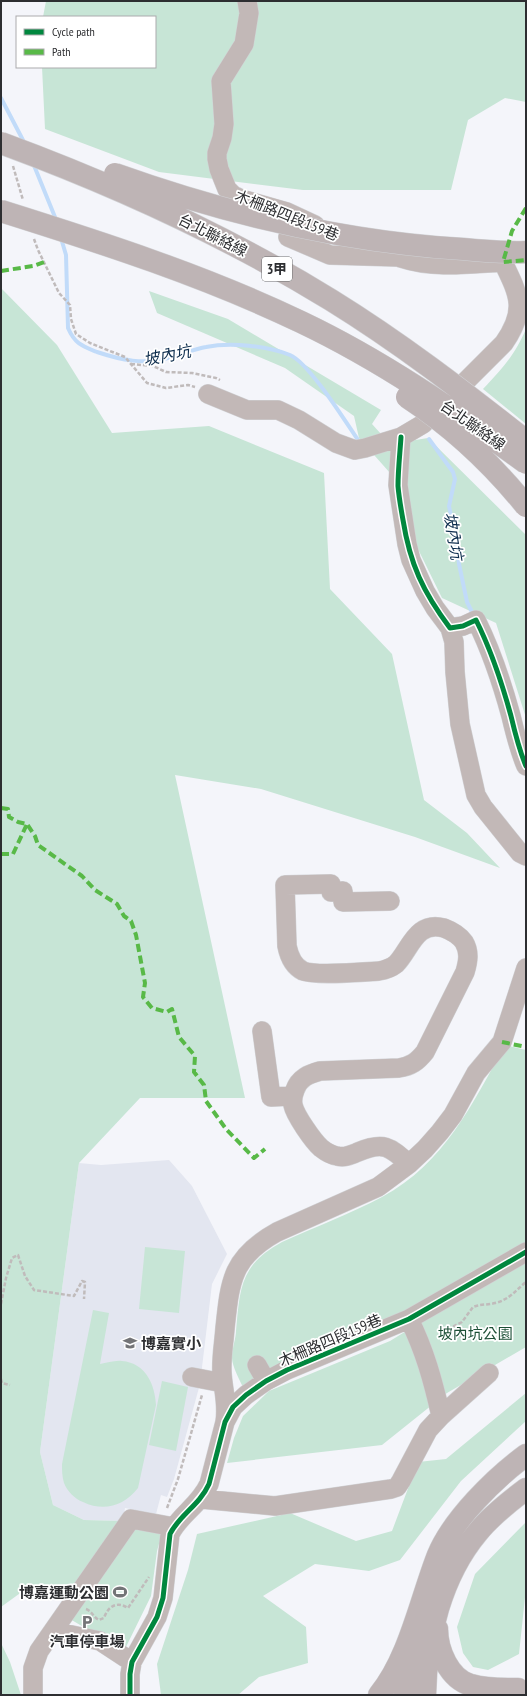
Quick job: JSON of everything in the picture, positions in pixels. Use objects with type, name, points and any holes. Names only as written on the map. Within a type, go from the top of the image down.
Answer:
[{"type":"highway","points":[[1,135],[144,184],[284,224],[351,237],[427,247],[526,252]]},
{"type":"highway","name":"台北聯絡線","points":[[1,143],[56,163],[129,194],[196,226],[263,261],[330,300],[385,336],[450,381],[526,441]]},
{"type":"highway","name":"台北聯絡線","points":[[1,211],[96,241],[192,275],[245,296],[303,323],[424,391],[526,463]]},
{"type":"highway","points":[[192,275],[292,326],[366,369],[423,407],[469,446],[513,490],[526,506]]},
{"type":"highway","points":[[425,1695],[429,1647],[429,1608],[439,1553],[458,1522],[482,1494],[526,1455]]},
{"type":"highway","points":[[379,1695],[429,1608],[478,1531],[526,1489]]},
{"type":"highway","points":[[429,1608],[437,1633],[441,1653],[448,1667],[458,1678],[470,1685],[488,1689],[518,1689]]},
{"type":"highway","points":[[405,1695],[412,1640],[429,1608]]},
{"type":"street","name":"木柵路四段159巷","points":[[208,394],[247,410],[278,410],[299,420],[336,443],[355,450],[401,437],[422,424],[504,342],[517,323],[520,313],[520,303],[516,288],[503,262],[442,265],[416,262],[400,257],[372,243],[332,235],[298,216],[232,195],[227,189],[217,159],[224,124],[221,81],[244,44],[249,13],[248,1]]},
{"type":"street","points":[[288,237],[330,255],[400,257]]},
{"type":"street","points":[[401,437],[398,486],[407,544],[411,560],[425,591],[435,608],[450,628],[454,642],[460,724],[476,795],[483,807],[520,853],[526,856]]},
{"type":"street","points":[[450,628],[463,626],[476,620],[485,637],[499,677],[518,746],[526,766]]},
{"type":"street","points":[[390,901],[343,902],[343,891],[331,892],[330,884],[285,885],[287,946],[289,955],[295,964],[304,971],[314,973],[387,970],[395,965],[420,932],[430,928],[451,930],[458,936],[468,952],[468,963],[465,972],[425,1052],[419,1060],[410,1066],[399,1068],[320,1071],[309,1074],[302,1079],[296,1087],[292,1104],[295,1113],[319,1147],[327,1153],[338,1156],[348,1156],[366,1148],[374,1146],[383,1147],[393,1150],[409,1164]]},
{"type":"street","points":[[224,1422],[227,1409],[222,1362],[230,1290],[237,1268],[247,1253],[261,1241],[277,1232],[378,1187],[409,1164],[440,1132],[453,1115],[476,1073],[502,1042],[526,968]]},
{"type":"street","points":[[262,1031],[271,1097],[293,1096]]},
{"type":"street","name":"木柵路四段159巷","points":[[130,1695],[130,1674],[132,1662],[157,1617],[163,1598],[169,1541],[174,1527],[202,1499],[209,1484],[224,1422],[233,1407],[246,1395],[266,1381],[287,1370],[409,1319],[526,1252]]},
{"type":"street","points":[[409,1319],[422,1344],[432,1374],[441,1416]]},
{"type":"street","points":[[257,1364],[266,1381]]},
{"type":"street","points":[[202,1499],[274,1506],[397,1487],[428,1430],[441,1416],[489,1373]]},
{"type":"street","points":[[192,1377],[224,1383]]},
{"type":"street","points":[[33,1695],[32,1679],[35,1659],[131,1519],[174,1527]]},
{"type":"street","points":[[54,1631],[100,1641],[132,1662]]},
{"type":"path","points":[[59,293],[70,305],[71,319],[76,334],[90,342],[125,356],[147,383],[166,388],[188,385],[208,394]]},
{"type":"path","points":[[1,1304],[12,1258],[18,1255],[25,1276],[34,1290],[74,1296],[82,1281],[84,1282],[84,1299]]},
{"type":"path","points":[[461,1337],[454,1326],[462,1322],[473,1307],[496,1303],[508,1298],[516,1293],[526,1282]]},
{"type":"path","points":[[1,1379],[2,1383],[10,1385]]},
{"type":"path","points":[[74,1601],[90,1610],[96,1619],[102,1620],[106,1611],[112,1606],[120,1604],[128,1608],[150,1575],[166,1576]]},
{"type":"shaded area","name":"博嘉實小","points":[[169,1160],[192,1186],[227,1254],[212,1284],[200,1384],[174,1479],[167,1497],[161,1495],[156,1514],[125,1508],[123,1521],[84,1520],[53,1505],[40,1452],[79,1163],[101,1165]]},
{"type":"green space","points":[[46,1],[526,1],[526,102],[505,98],[468,120],[451,190],[303,190],[159,172],[45,129],[42,68],[156,68],[156,16],[43,16]]},
{"type":"green space","points":[[1,288],[57,345],[112,433],[209,426],[324,473],[330,589],[392,654],[424,800],[467,833],[500,868],[415,837],[261,789],[175,775],[245,1098],[140,1098],[79,1163],[40,1452],[53,1505],[84,1520],[123,1521],[70,1596],[30,1586],[1,1607]]},
{"type":"green space","points":[[149,291],[228,319],[381,410],[372,424],[390,444],[428,438],[526,535],[526,718],[496,623],[442,598],[417,547],[398,482],[359,438],[354,416],[285,368],[157,313]]},
{"type":"green space","points":[[526,329],[526,424],[483,389],[508,361]]},
{"type":"green space","points":[[505,1045],[526,1050],[526,1243],[517,1251],[471,1272],[444,1292],[404,1313],[271,1370],[254,1373],[254,1380],[244,1389],[232,1361],[232,1356],[241,1290],[250,1269],[268,1251],[282,1242],[345,1215],[382,1197],[404,1183],[423,1167],[440,1150],[455,1130],[481,1089]]},
{"type":"green space","points":[[145,1247],[185,1251],[179,1313],[139,1309]]},
{"type":"green space","name":"坡內坑公園","points":[[526,1262],[526,1347],[447,1393],[382,1445],[227,1463],[234,1438],[243,1416],[269,1391],[390,1341],[473,1290]]},
{"type":"green space","points":[[93,1310],[109,1313],[100,1364],[119,1361],[137,1366],[148,1376],[154,1390],[156,1405],[138,1488],[120,1503],[106,1507],[91,1505],[74,1497],[65,1486],[62,1474],[62,1464]]},
{"type":"green space","points":[[162,1381],[188,1387],[176,1451],[149,1445]]},
{"type":"green space","points":[[526,1393],[526,1421],[461,1481],[400,1560],[369,1571],[315,1564],[263,1596],[306,1627],[308,1663],[259,1677],[238,1695],[161,1695],[157,1664],[188,1570],[197,1534],[290,1513],[356,1541],[392,1531],[418,1462],[446,1459]]},
{"type":"green space","points":[[526,1522],[526,1588],[519,1654],[488,1670],[473,1667],[463,1653],[457,1627],[475,1574]]},
{"type":"green space","name":"博嘉運動公園","points":[[135,1525],[162,1533],[157,1551],[151,1596],[124,1651],[70,1619]]},
{"type":"green space","points":[[1,1643],[10,1662],[21,1695],[1,1695]]},
{"type":"waterway","name":"坡內坑","points":[[1,98],[25,144]]},
{"type":"waterway","name":"坡內坑","points":[[33,163],[57,222]]},
{"type":"waterway","name":"坡內坑","points":[[61,238],[66,255],[68,328],[73,338],[80,344],[106,355],[132,361],[159,360],[201,348],[226,345],[260,347],[290,355],[298,360],[316,380],[358,440]]},
{"type":"waterway","name":"坡內坑","points":[[429,439],[453,472],[455,479],[449,506],[467,602],[474,616]]},
{"type":"marked path","points":[[526,208],[512,231],[503,262],[526,260]]},
{"type":"marked path","points":[[1,271],[33,266],[44,262]]},
{"type":"marked path","points":[[1,808],[8,809],[9,817],[18,822],[27,824],[35,836],[38,845],[82,876],[95,890],[117,904],[124,916],[131,921],[136,935],[145,983],[143,997],[152,1008],[167,1012],[172,1009],[179,1037],[195,1056],[194,1072],[204,1085],[206,1101],[226,1129],[254,1158],[265,1149]]},
{"type":"marked path","points":[[1,854],[13,854],[27,824]]},
{"type":"marked path","points":[[502,1042],[526,1047]]},
{"type":"cycle path","points":[[401,437],[398,490],[406,536],[414,564],[425,590],[450,628],[463,626],[476,620],[487,643],[500,679],[519,748],[526,766]]},
{"type":"cycle path","points":[[130,1695],[130,1674],[132,1662],[157,1617],[163,1598],[170,1534],[174,1527],[205,1492],[209,1484],[225,1422],[233,1407],[246,1395],[266,1381],[287,1370],[409,1319],[526,1252]]},
{"type":"place","name":"博嘉實小","points":[[130,1343]]},
{"type":"place","name":"博嘉運動公園","points":[[120,1592]]},
{"type":"place","name":"汽車停車場","points":[[87,1622]]}]
